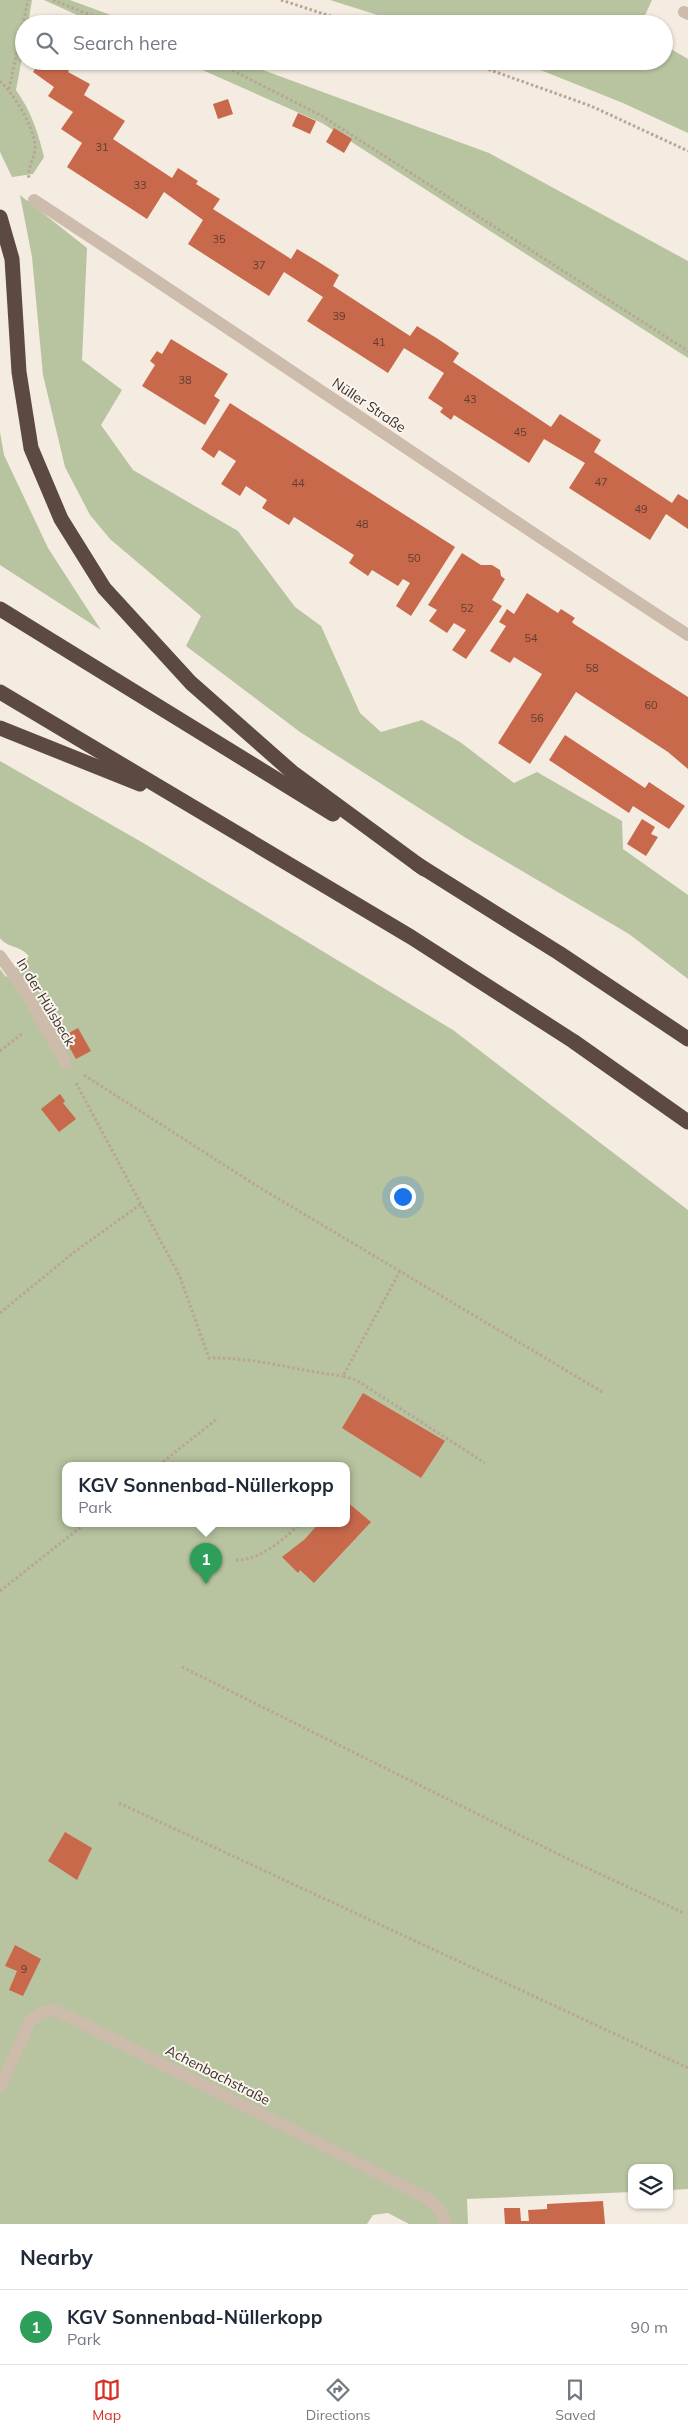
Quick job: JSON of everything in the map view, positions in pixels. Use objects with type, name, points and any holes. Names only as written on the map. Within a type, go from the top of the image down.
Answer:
[{"type":"highway","points":[[0,217],[12,259],[19,372],[31,448],[61,519],[104,588],[191,683],[292,772],[424,869]]},
{"type":"highway","points":[[0,609],[559,953],[688,1039]]},
{"type":"highway","points":[[0,692],[411,937],[573,1041],[688,1122]]},
{"type":"highway","points":[[0,728],[186,802]]},
{"type":"street","name":"Nüller Straße","points":[[34,200],[185,299],[515,522],[688,635]]},
{"type":"street","name":"In der Hülsbeck","points":[[0,956],[17,978],[66,1063]]},
{"type":"street","name":"Achenbachstraße","points":[[0,2086],[30,2020],[42,2012],[55,2010],[427,2198],[442,2213],[445,2224]]},
{"type":"path","points":[[25,15],[28,0]]},
{"type":"path","points":[[54,0],[91,15]]},
{"type":"path","points":[[281,0],[327,15]]},
{"type":"path","points":[[9,90],[15,62]]},
{"type":"path","points":[[232,70],[322,116],[688,351]]},
{"type":"path","points":[[489,70],[591,106],[688,151]]},
{"type":"path","points":[[0,81],[9,90],[25,116],[36,146],[28,172],[34,200]]},
{"type":"path","points":[[0,1051],[42,1019]]},
{"type":"path","points":[[66,1063],[180,1277],[209,1358],[241,1358],[356,1380],[485,1463]]},
{"type":"path","points":[[66,1063],[257,1186],[604,1393]]},
{"type":"path","points":[[0,1313],[73,1253],[141,1204]]},
{"type":"path","points":[[343,1376],[400,1271]]},
{"type":"path","points":[[163,1462],[218,1418]]},
{"type":"path","points":[[0,1591],[81,1527]]},
{"type":"path","points":[[236,1560],[246,1560],[264,1551],[286,1537],[297,1527]]},
{"type":"path","points":[[182,1667],[572,1862],[684,1914]]},
{"type":"path","points":[[119,1803],[688,2068]]},
{"type":"green space","points":[[0,0],[32,0],[30,15],[15,15],[15,70],[20,70],[16,90],[33,122],[44,157],[33,174],[12,177],[0,152]]},
{"type":"green space","points":[[44,0],[70,0],[111,15],[77,15]]},
{"type":"green space","points":[[330,0],[652,0],[645,15],[378,15]]},
{"type":"green space","points":[[673,50],[688,59],[688,133],[623,103],[540,70],[673,70]]},
{"type":"green space","points":[[202,70],[263,70],[489,153],[688,261],[688,358],[322,123]]},
{"type":"green space","points":[[20,195],[87,248],[82,360],[122,390],[101,425],[133,470],[238,531],[295,607],[321,626],[360,713],[381,732],[422,720],[460,742],[514,783],[537,772],[622,821],[623,849],[688,895],[688,979],[629,934],[466,838],[300,732],[186,646],[201,616],[110,539],[90,515],[65,467],[43,375],[32,257]]},
{"type":"green space","points":[[0,432],[4,455],[48,548],[101,630],[0,565]]},
{"type":"green space","points":[[0,761],[145,844],[453,1030],[688,1210],[688,2189],[673,2190],[673,2164],[628,2164],[628,2192],[467,2199],[468,2224],[409,2224],[388,2213],[373,2215],[367,2224],[0,2224],[0,969],[6,977],[29,956],[25,952],[7,944],[0,938]]},
{"type":"building","points":[[34,70],[69,70],[68,72],[90,84],[84,95],[125,121],[113,139],[172,178],[178,168],[198,181],[196,184],[220,199],[213,209],[291,259],[297,249],[339,275],[333,286],[410,336],[417,326],[438,339],[459,353],[453,362],[551,427],[560,414],[601,440],[594,452],[672,503],[678,494],[688,500],[688,529],[666,514],[650,540],[569,488],[585,463],[544,439],[529,463],[454,415],[451,420],[440,412],[443,408],[428,398],[444,373],[404,348],[388,373],[307,321],[323,297],[284,272],[269,296],[188,244],[203,220],[164,192],[147,219],[67,167],[82,143],[61,129],[73,112],[48,96],[54,87],[33,72]]},
{"type":"building","points":[[228,99],[233,114],[218,119],[213,104]]},
{"type":"building","points":[[298,113],[316,121],[310,134],[292,126]]},
{"type":"building","points":[[334,128],[352,139],[344,153],[326,142]]},
{"type":"building","points":[[171,339],[228,374],[214,396],[220,400],[205,425],[142,386],[155,365],[150,361],[157,351],[162,354]]},
{"type":"building","points":[[230,403],[455,547],[411,616],[396,606],[410,583],[403,579],[398,586],[372,570],[368,576],[349,563],[354,555],[294,517],[289,525],[262,508],[267,500],[246,486],[240,496],[221,484],[236,461],[219,450],[214,458],[201,449]]},
{"type":"building","points":[[462,553],[481,565],[492,565],[500,570],[501,576],[505,579],[492,600],[502,606],[466,659],[452,650],[466,630],[454,623],[447,633],[429,621],[437,610],[428,605]]},
{"type":"building","points":[[527,593],[558,613],[561,609],[575,618],[572,622],[574,624],[688,697],[688,769],[668,752],[576,692],[530,764],[498,743],[542,674],[514,657],[510,663],[490,651],[506,626],[499,622],[507,609],[514,614]]},
{"type":"building","points":[[565,735],[645,788],[649,782],[685,806],[669,829],[633,806],[629,813],[549,760]]},
{"type":"building","points":[[642,819],[655,827],[651,834],[658,837],[646,856],[627,844]]},
{"type":"building","points":[[78,1028],[91,1051],[76,1059],[63,1036]]},
{"type":"building","points":[[60,1094],[65,1101],[63,1103],[76,1119],[59,1132],[41,1109]]},
{"type":"building","points":[[363,1393],[445,1441],[421,1478],[342,1428]]},
{"type":"building","points":[[350,1504],[371,1522],[314,1583],[300,1570],[298,1573],[282,1557],[305,1539],[316,1527],[350,1527]]},
{"type":"building","points":[[65,1832],[92,1848],[77,1880],[48,1861]]},
{"type":"building","points":[[15,1945],[41,1959],[23,1996],[9,1990],[17,1971],[5,1966]]},
{"type":"building","points":[[603,2201],[605,2224],[505,2224],[504,2208],[520,2208],[521,2221],[529,2221],[528,2210],[547,2209],[547,2204]]},
{"type":"place","name":"KGV Sonnenbad-Nüllerkopp","points":[[206,1584]]}]
